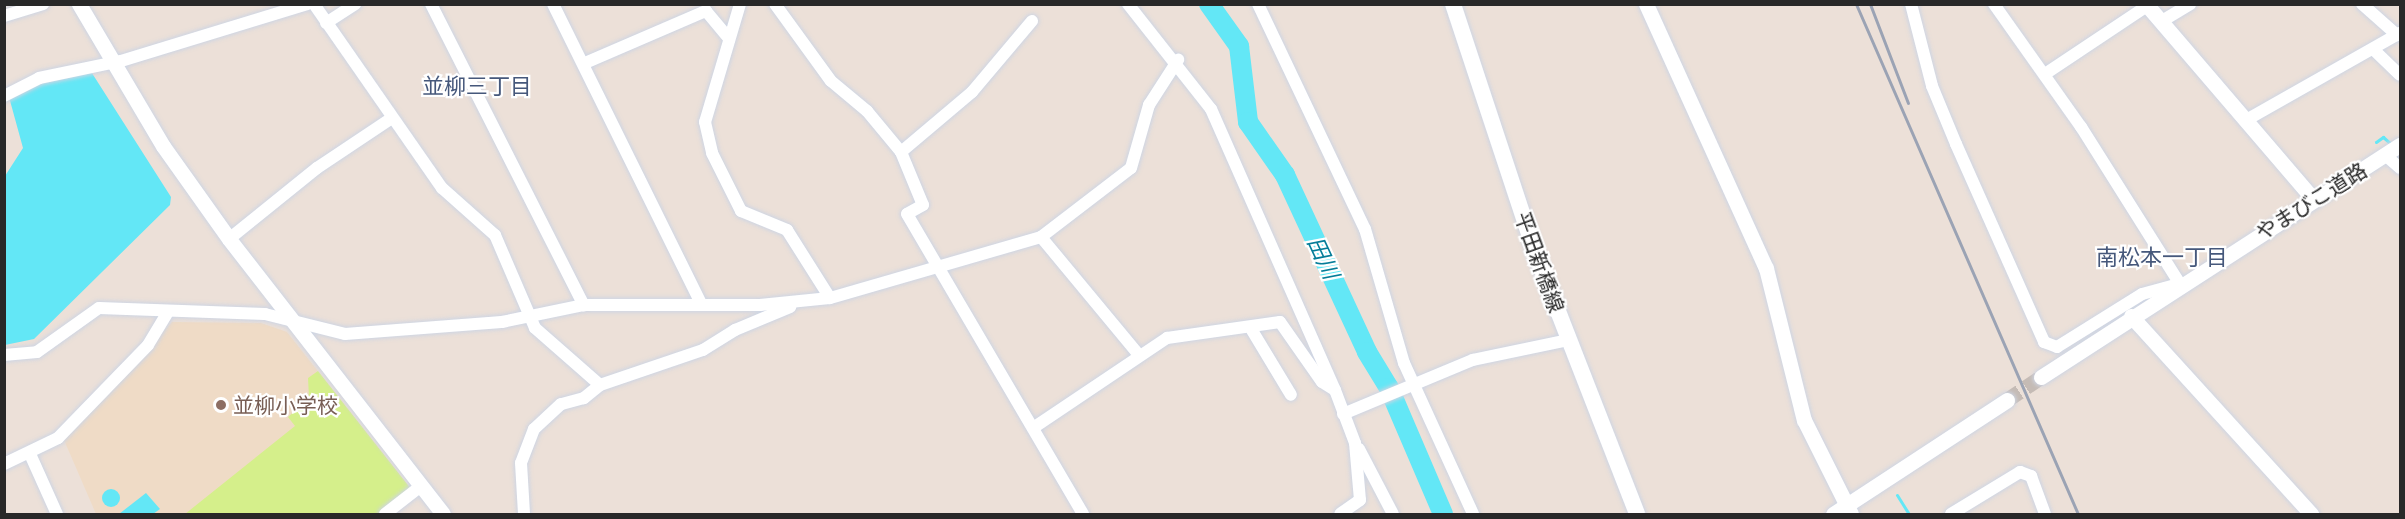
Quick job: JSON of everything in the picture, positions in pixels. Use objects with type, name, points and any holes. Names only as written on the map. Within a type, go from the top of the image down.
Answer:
[{"type":"main road","name":"平田新橋線","points":[[1453,4],[1568,340],[1637,514]]},
{"type":"street","points":[[4,16],[43,4]]},
{"type":"street","points":[[79,4],[114,63],[229,239],[443,514]]},
{"type":"street","points":[[4,96],[39,78],[114,63],[307,4]]},
{"type":"street","points":[[314,4],[442,188],[495,235],[531,314],[555,349],[600,385]]},
{"type":"street","points":[[326,23],[355,4]]},
{"type":"street","points":[[431,4],[584,305]]},
{"type":"street","points":[[553,4],[585,63],[700,302]]},
{"type":"street","points":[[740,4],[727,36],[705,122],[712,153],[741,211],[787,230],[830,298]]},
{"type":"street","points":[[775,4],[831,81],[867,111],[901,152],[923,205],[907,214],[937,270],[1036,426],[1083,514]]},
{"type":"street","points":[[1128,4],[1178,60],[1211,109],[1346,412],[1355,443],[1360,500],[1340,514]]},
{"type":"street","points":[[1258,4],[1365,229],[1413,384],[1473,514]]},
{"type":"street","points":[[1646,4],[1766,268],[1804,420],[1843,512],[2007,400]]},
{"type":"street","points":[[1911,4],[1935,96],[2044,342],[2057,347],[2142,294],[2180,284],[2045,75],[1994,4]]},
{"type":"street","points":[[2162,21],[2190,4]]},
{"type":"street","points":[[2248,119],[2399,34],[2362,4]]},
{"type":"street","points":[[2045,75],[2146,5],[2248,119],[2313,199]]},
{"type":"street","points":[[585,63],[706,11],[727,36]]},
{"type":"street","points":[[901,152],[972,92],[1032,21]]},
{"type":"street","points":[[2373,49],[2400,75]]},
{"type":"street","points":[[4,355],[37,352],[99,308],[265,314],[294,324],[345,334],[502,322],[531,314],[584,305],[700,302],[802,303],[830,298],[937,270],[998,246],[1041,237],[1131,168],[1149,105],[1178,60]]},
{"type":"street","points":[[229,239],[317,168],[392,118]]},
{"type":"street","points":[[2391,151],[2400,168]]},
{"type":"street","name":"やまびこ道路","points":[[2041,377],[2180,284],[2391,151]]},
{"type":"street","points":[[1041,237],[1138,355]]},
{"type":"street","points":[[524,514],[520,463],[534,429],[561,404],[585,398],[600,385],[703,350],[735,330],[802,303]]},
{"type":"street","points":[[4,464],[30,454],[58,438],[96,401],[163,328],[168,312]]},
{"type":"street","points":[[2131,316],[2311,514]]},
{"type":"street","points":[[1036,426],[1138,355],[1167,338],[1280,322],[1322,382],[1335,390]]},
{"type":"street","points":[[1250,327],[1291,395]]},
{"type":"street","points":[[1346,412],[1473,360],[1568,340]]},
{"type":"street","points":[[1355,443],[1393,514]]},
{"type":"street","points":[[30,454],[57,514]]},
{"type":"street","points":[[1951,514],[2020,472],[2031,476],[2045,514]]},
{"type":"street","points":[[385,514],[421,486]]},
{"type":"shaded area","name":"並柳小学校","points":[[172,322],[261,323],[287,332],[411,489],[379,514],[96,514],[64,440]]},
{"type":"green space","points":[[318,371],[411,489],[379,514],[185,514],[295,426],[288,417],[309,398],[308,378]]},
{"type":"water","points":[[90,70],[171,197],[170,205],[34,339],[5,345],[5,176],[23,148],[9,97],[39,81]]},
{"type":"water","points":[[107,489],[115,489],[120,494],[118,505],[107,507],[102,502],[102,494]]},
{"type":"water","points":[[146,493],[160,509],[153,514],[119,514]]},
{"type":"waterway","name":"田川","points":[[1209,4],[1239,46],[1248,122],[1285,175],[1367,352],[1389,388],[1443,514]]},
{"type":"waterway","points":[[2376,142],[2383,137],[2391,144]]},
{"type":"waterway","points":[[1897,495],[1909,514]]},
{"type":"tunnel","points":[[2007,400],[2041,377]]},
{"type":"railway","points":[[1856,4],[2078,514]]},
{"type":"railway","points":[[1870,4],[1908,103]]},
{"type":"place","name":"並柳小学校","points":[[221,405]]},
{"type":"district","name":"並柳三丁目","points":[[477,87]]},
{"type":"district","name":"南松本一丁目","points":[[2162,258]]}]
